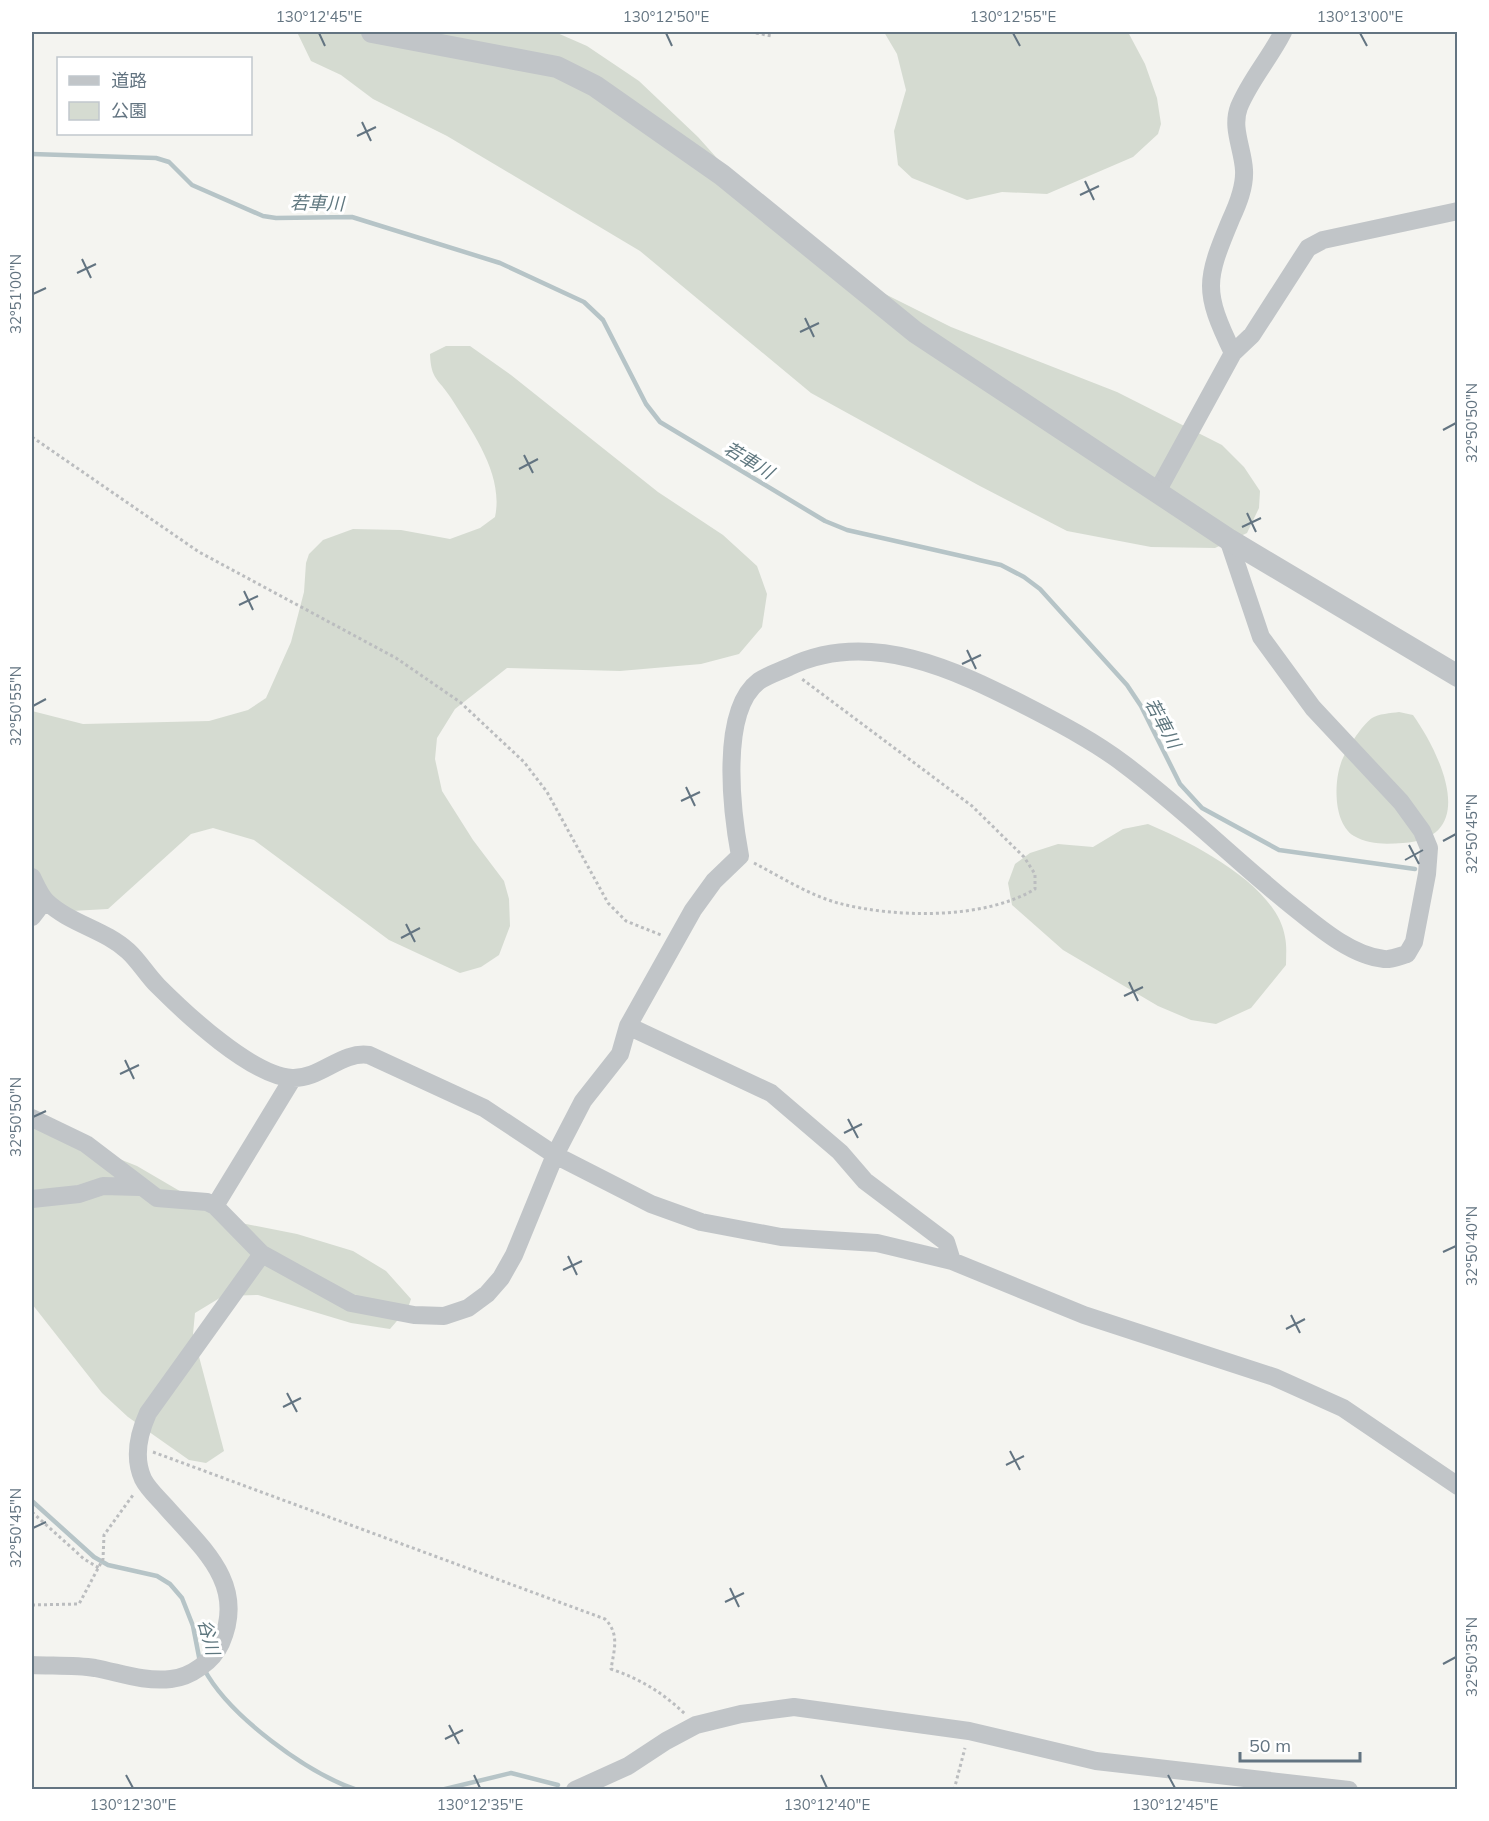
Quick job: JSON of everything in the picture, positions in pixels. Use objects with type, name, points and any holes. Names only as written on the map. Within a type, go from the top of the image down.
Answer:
[{"type":"street","points":[[372,32],[557,67],[595,86],[722,175],[915,332],[1158,490],[1228,539],[1458,676]]},
{"type":"street","points":[[1233,353],[1211,297],[1209,277],[1240,198],[1244,171],[1236,132],[1238,110],[1248,89],[1271,57],[1283,32]]},
{"type":"street","points":[[1158,490],[1233,353],[1252,334],[1308,248],[1315,243],[1458,211]]},
{"type":"street","points":[[32,1118],[86,1144],[115,1163],[140,1187],[157,1198],[207,1202],[215,1206],[262,1254],[351,1303],[414,1315],[444,1316],[468,1308],[487,1294],[501,1278],[514,1255],[555,1155],[583,1101],[620,1054],[628,1026],[679,939],[693,910],[714,881],[740,856],[731,785],[733,739],[743,702],[758,681],[806,658],[836,652],[865,651],[912,658],[956,672],[1071,730],[1124,764],[1316,925],[1355,950],[1385,960],[1407,954],[1414,942],[1427,874],[1429,848],[1422,831],[1401,802],[1312,708],[1261,637],[1228,539]]},
{"type":"street","points":[[32,877],[45,900],[68,917],[108,935],[128,951],[158,986],[230,1050],[268,1072],[292,1078],[317,1074],[357,1053],[369,1055],[484,1108],[555,1155],[651,1204],[701,1222],[781,1237],[877,1243],[952,1261],[1084,1315],[1294,1386],[1343,1408],[1458,1486]]},
{"type":"street","points":[[32,917],[45,900]]},
{"type":"street","points":[[628,1026],[771,1093],[840,1152],[865,1181],[946,1242],[952,1261]]},
{"type":"street","points":[[215,1206],[292,1078]]},
{"type":"street","points":[[32,1199],[79,1194],[103,1185],[140,1187]]},
{"type":"street","points":[[32,1665],[93,1668],[148,1681],[175,1679],[201,1666],[219,1646],[228,1624],[228,1593],[218,1568],[143,1479],[138,1446],[148,1413],[262,1254]]},
{"type":"street","points":[[575,1790],[628,1766],[666,1740],[696,1725],[741,1714],[794,1707],[969,1731],[1096,1761],[1349,1790]]},
{"type":"path","points":[[750,32],[772,36]]},
{"type":"path","points":[[32,437],[199,552],[396,658],[460,702],[524,762],[547,792],[608,903],[627,921],[651,933],[679,939]]},
{"type":"path","points":[[740,856],[794,884],[836,902],[889,913],[962,911],[1019,899],[1035,889],[1035,874],[1024,857],[972,806],[787,668]]},
{"type":"path","points":[[138,1446],[605,1619],[612,1626],[616,1636],[611,1669],[641,1680],[668,1697],[696,1725]]},
{"type":"path","points":[[32,1605],[79,1604],[103,1559],[104,1535],[143,1479]]},
{"type":"path","points":[[32,1512],[84,1559],[100,1567]]},
{"type":"path","points":[[954,1790],[969,1731]]},
{"type":"green space","points":[[297,32],[555,32],[587,46],[639,81],[698,137],[740,184],[857,280],[951,327],[1117,392],[1222,445],[1244,467],[1260,491],[1259,508],[1247,533],[1215,548],[1151,547],[1067,531],[978,485],[811,393],[640,251],[447,136],[373,99],[341,75],[311,61]]},
{"type":"green space","points":[[884,32],[1128,32],[1145,64],[1157,98],[1161,124],[1158,134],[1133,157],[1047,194],[1002,192],[967,200],[912,178],[898,165],[894,131],[906,90],[897,54]]},
{"type":"green space","points":[[446,346],[470,346],[511,375],[658,492],[723,535],[757,566],[767,594],[762,627],[739,654],[701,664],[620,671],[507,668],[455,709],[437,738],[435,759],[442,791],[473,840],[504,881],[509,899],[510,926],[499,955],[481,967],[460,973],[389,940],[254,840],[213,828],[191,834],[108,909],[53,912],[32,895],[32,711],[83,724],[209,721],[248,710],[266,698],[291,642],[304,592],[306,563],[309,554],[323,540],[353,529],[401,530],[450,539],[480,528],[495,517],[497,501],[495,486],[485,455],[432,369],[430,354]]},
{"type":"green space","points":[[1399,712],[1413,715],[1434,750],[1447,791],[1448,810],[1441,826],[1427,838],[1403,843],[1366,841],[1354,836],[1342,822],[1336,791],[1339,771],[1350,745],[1368,721],[1378,716]]},
{"type":"green space","points":[[1148,824],[1186,842],[1230,868],[1266,900],[1279,918],[1286,940],[1286,965],[1251,1008],[1216,1024],[1191,1020],[1158,1006],[1063,950],[1012,905],[1008,883],[1015,864],[1030,853],[1058,844],[1093,847],[1123,829]]},
{"type":"green space","points":[[32,1124],[137,1166],[231,1221],[297,1234],[353,1251],[386,1271],[411,1299],[408,1308],[390,1329],[351,1323],[258,1295],[223,1296],[195,1313],[193,1334],[224,1451],[206,1463],[189,1460],[128,1417],[102,1393],[32,1304]]},
{"type":"waterway","name":"若車川","points":[[32,154],[156,158],[169,162],[192,185],[263,216],[276,218],[352,217],[500,263],[584,302],[603,320],[646,404],[660,422],[825,521],[847,530],[1001,565],[1024,577],[1040,589],[1127,685],[1141,706],[1180,784],[1202,808],[1279,850],[1415,869]]},
{"type":"waterway","name":"谷川","points":[[32,1501],[94,1557],[108,1565],[157,1576],[170,1584],[182,1598],[193,1626],[200,1662]]},
{"type":"waterway","name":"谷川","points":[[204,1669],[231,1705],[271,1741],[316,1771],[357,1790]]},
{"type":"waterway","name":"谷川","points":[[441,1790],[511,1773],[558,1785]]}]
